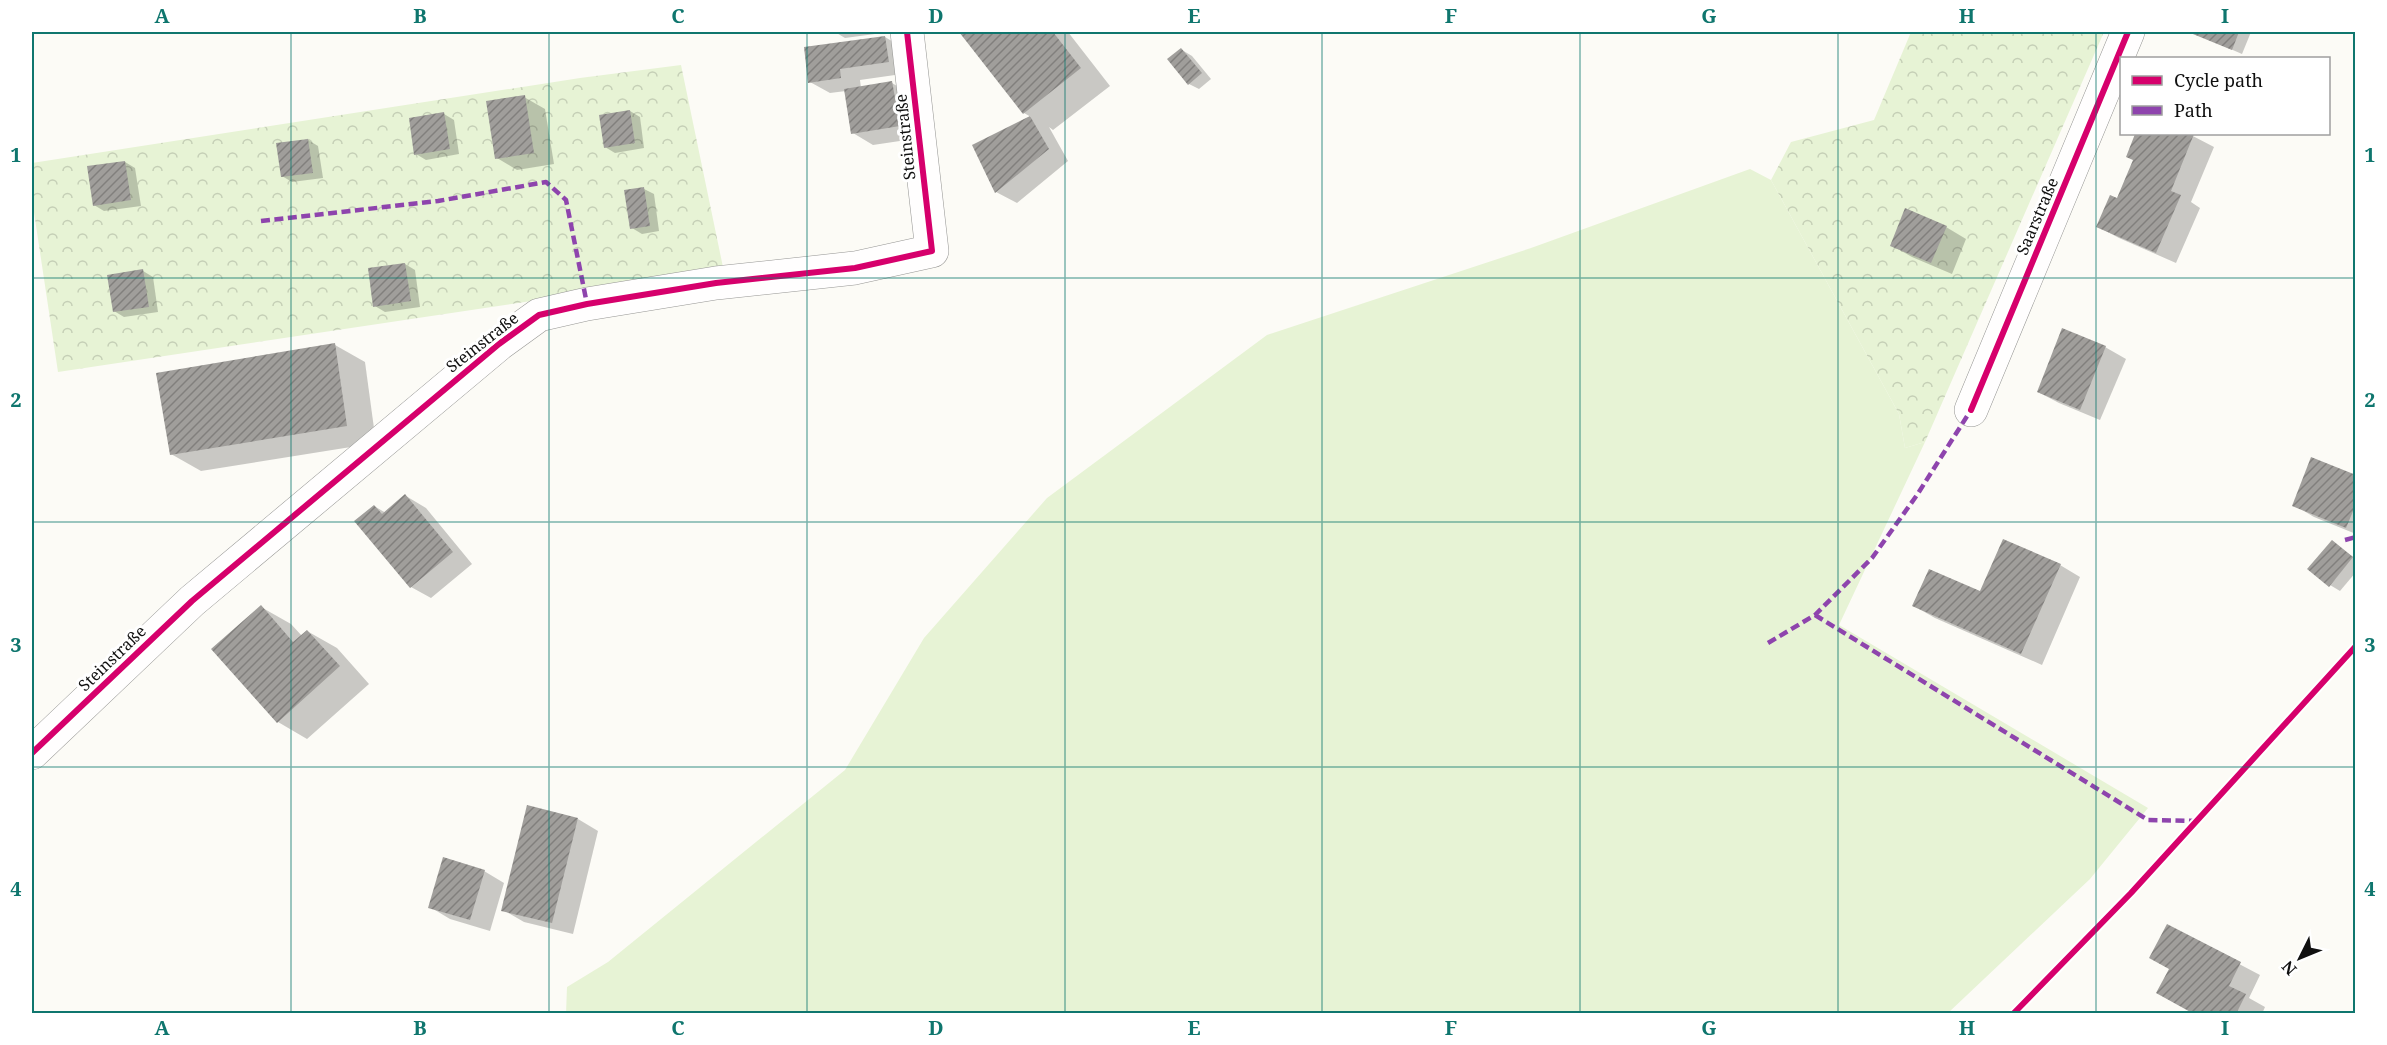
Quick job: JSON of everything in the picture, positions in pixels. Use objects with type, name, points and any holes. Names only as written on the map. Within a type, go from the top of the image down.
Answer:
[{"type":"street","name":"Steinstraße","points":[[32,753],[192,601],[499,344],[539,315],[587,304],[716,283],[855,268],[932,251],[907,32]]},
{"type":"street","name":"Saarstraße","points":[[1971,410],[2128,32]]},
{"type":"green space","points":[[1911,32],[2104,32],[1925,442],[1905,448],[1899,414],[1771,180],[1791,142],[1874,120]]},
{"type":"green space","points":[[681,65],[724,272],[58,372],[32,199],[32,163],[580,78]]},
{"type":"green space","points":[[1750,169],[1771,180],[1899,414],[1905,448],[1925,442],[1839,625],[2148,808],[2090,879],[1948,1013],[566,1014],[567,987],[608,962],[845,770],[924,638],[1047,498],[1267,335],[1531,248]]},
{"type":"building","points":[[959,32],[1053,32],[1081,68],[1023,114]]},
{"type":"building","points":[[2188,32],[2239,32],[2232,50]]},
{"type":"building","points":[[885,36],[889,62],[840,69],[841,78],[808,83],[804,47]]},
{"type":"building","points":[[1181,48],[1202,73],[1188,85],[1167,59]]},
{"type":"building","points":[[892,81],[900,126],[851,134],[844,89]]},
{"type":"building","points":[[525,95],[534,153],[495,159],[486,101]]},
{"type":"building","points":[[630,110],[635,143],[604,148],[599,115]]},
{"type":"building","points":[[444,112],[450,149],[414,155],[409,118]]},
{"type":"building","points":[[1030,116],[1049,149],[995,193],[972,145]]},
{"type":"building","points":[[2135,135],[2194,135],[2171,191],[2181,195],[2156,253],[2096,227],[2110,195],[2117,198],[2133,160],[2126,157]]},
{"type":"building","points":[[308,139],[313,173],[281,177],[276,143]]},
{"type":"building","points":[[125,161],[131,200],[93,206],[87,166]]},
{"type":"building","points":[[644,187],[650,226],[630,229],[624,190]]},
{"type":"building","points":[[1905,208],[1947,226],[1931,263],[1890,246]]},
{"type":"building","points":[[405,263],[411,301],[373,307],[368,268]]},
{"type":"building","points":[[143,269],[149,307],[113,312],[107,275]]},
{"type":"building","points":[[2062,328],[2106,346],[2080,410],[2037,392]]},
{"type":"building","points":[[335,343],[347,426],[170,455],[156,373]]},
{"type":"building","points":[[2311,457],[2356,475],[2356,504],[2346,528],[2292,506]]},
{"type":"building","points":[[405,494],[453,552],[410,588],[354,521],[374,505],[382,514]]},
{"type":"building","points":[[2003,539],[2061,564],[2021,654],[1912,606],[1929,569],[1980,591]]},
{"type":"building","points":[[2332,540],[2353,557],[2329,587],[2307,569]]},
{"type":"building","points":[[261,605],[293,642],[307,630],[340,666],[277,723],[211,649]]},
{"type":"building","points":[[527,805],[578,818],[552,923],[501,911]]},
{"type":"building","points":[[443,857],[485,870],[470,920],[428,908]]},
{"type":"building","points":[[2167,924],[2241,962],[2229,986],[2246,994],[2236,1014],[2194,1014],[2156,993],[2169,969],[2149,958]]},
{"type":"marked path","points":[[261,221],[438,201],[546,182],[566,200],[587,304]]},
{"type":"marked path","points":[[1768,643],[1815,615],[1872,558],[1917,495],[1971,410]]},
{"type":"marked path","points":[[2345,540],[2356,537]]},
{"type":"marked path","points":[[1815,615],[2148,820],[2197,821]]},
{"type":"cycle path","points":[[32,753],[192,601],[499,344],[539,315],[587,304],[716,283],[855,268],[932,251],[907,32]]},
{"type":"cycle path","points":[[1971,410],[2128,32]]},
{"type":"cycle path","points":[[2013,1014],[2131,893],[2356,646]]}]
